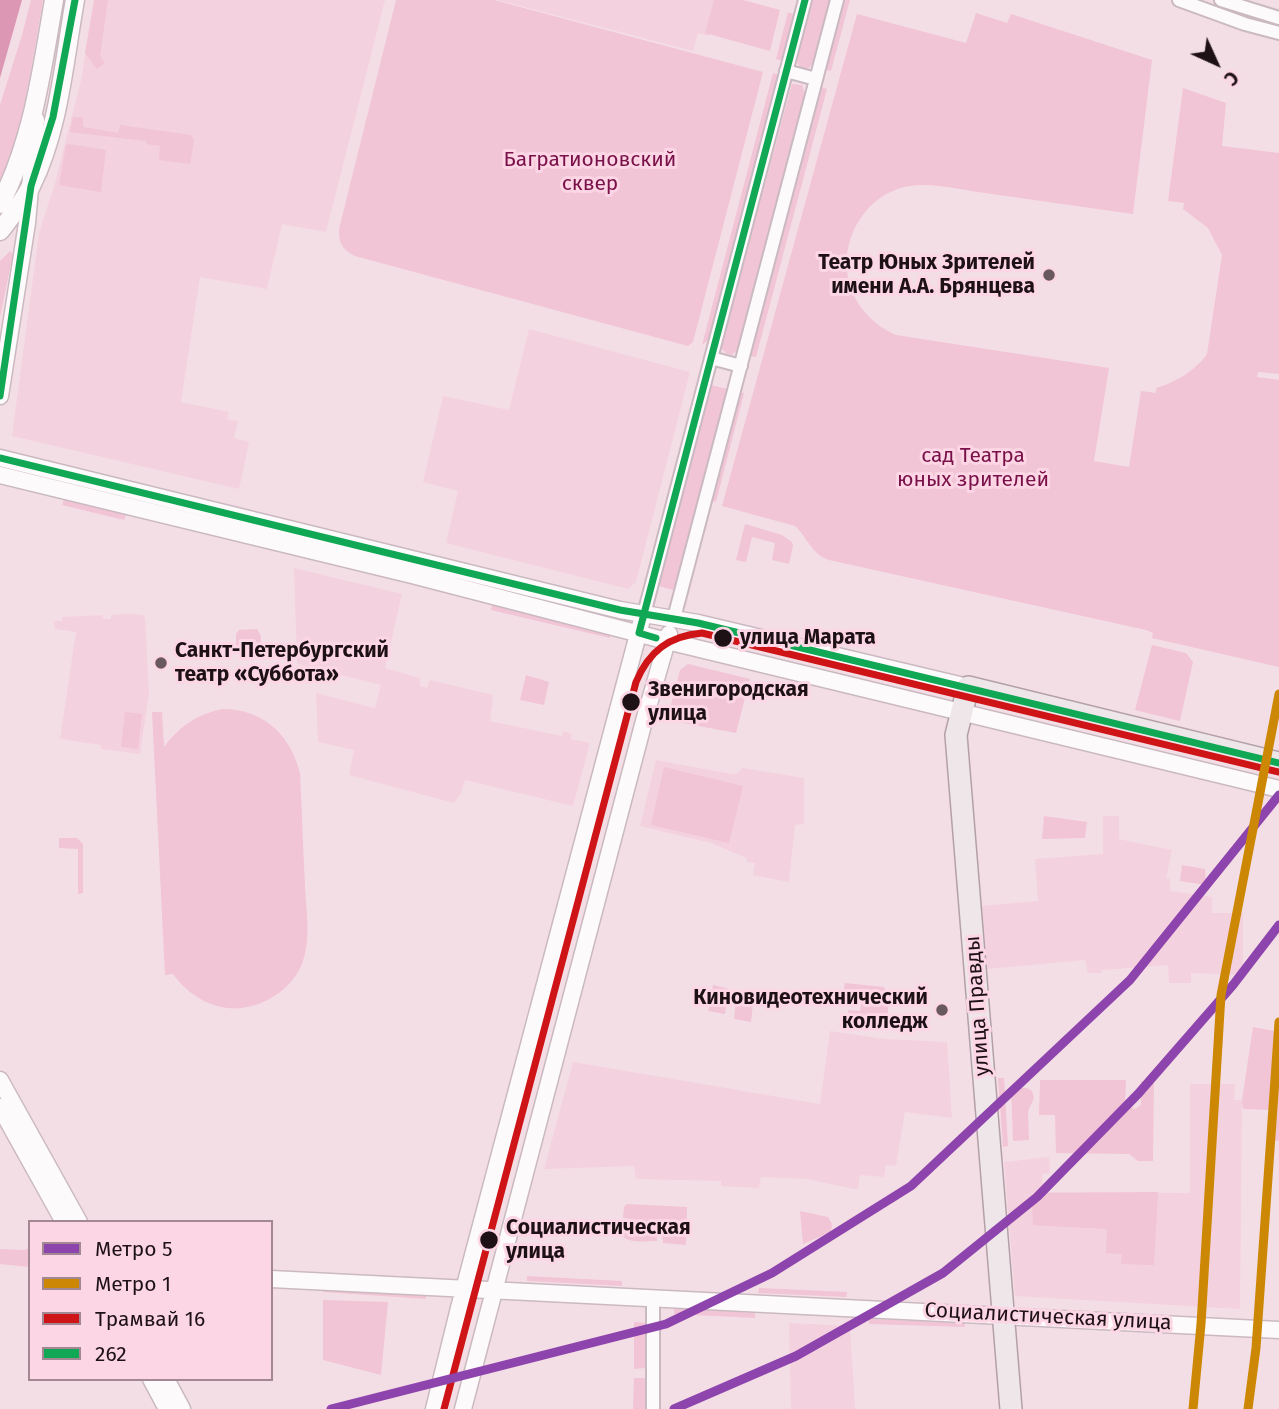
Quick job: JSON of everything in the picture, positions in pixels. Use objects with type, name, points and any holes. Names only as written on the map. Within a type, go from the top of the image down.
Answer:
[{"type":"main road","points":[[0,204],[16,166],[37,100],[54,0]]},
{"type":"main road","points":[[0,231],[31,186],[43,157],[57,103],[75,0]]},
{"type":"main road","points":[[968,687],[1279,763]]},
{"type":"main road","name":"улица Правды","points":[[968,687],[956,735],[1011,1409]]},
{"type":"street","points":[[435,1409],[805,0]]},
{"type":"street","points":[[463,1409],[837,0]]},
{"type":"street","points":[[1179,0],[1245,24],[1279,33]]},
{"type":"street","points":[[1221,0],[1279,18]]},
{"type":"street","points":[[786,71],[816,79]]},
{"type":"street","points":[[0,389],[31,186],[37,100]]},
{"type":"street","points":[[711,358],[741,366]]},
{"type":"street","points":[[0,458],[620,610],[674,618],[968,687]]},
{"type":"street","points":[[0,475],[667,641],[1279,789]]},
{"type":"street","points":[[0,1080],[78,1220]]},
{"type":"street","points":[[0,1107],[63,1220]]},
{"type":"street","name":"Социалистическая улица","points":[[273,1279],[1279,1329]]},
{"type":"street","points":[[653,1297],[653,1409]]},
{"type":"street","points":[[152,1381],[167,1409]]},
{"type":"street","points":[[167,1381],[182,1409]]},
{"type":"shaded area","points":[[0,0],[22,0],[0,78]]},
{"type":"shaded area","points":[[95,0],[385,0],[326,232],[282,224],[267,289],[200,277],[181,402],[229,412],[227,419],[238,421],[234,438],[249,442],[239,489],[12,436],[39,233],[55,183],[81,80]]},
{"type":"shaded area","points":[[497,0],[718,0],[709,36],[698,33],[693,51]]},
{"type":"shaded area","points":[[529,329],[690,372],[636,582],[628,589],[446,543],[458,491],[423,482],[443,396],[509,410]]},
{"type":"shaded area","points":[[294,568],[402,594],[385,668],[420,678],[420,686],[427,688],[430,680],[493,695],[490,721],[562,736],[564,731],[572,734],[571,739],[590,743],[573,806],[465,780],[454,803],[349,775],[354,750],[318,742],[316,693],[375,708],[381,685],[297,664]]},
{"type":"shaded area","points":[[102,615],[103,619],[111,619],[111,615],[143,615],[145,618],[149,694],[140,754],[101,749],[101,745],[60,739],[76,632],[55,629],[54,621],[62,621],[62,617]]},
{"type":"shaded area","points":[[656,760],[732,774],[738,773],[742,768],[804,778],[804,824],[795,825],[789,882],[753,875],[755,863],[747,862],[747,858],[711,843],[640,826]]},
{"type":"shaded area","points":[[1103,816],[1119,816],[1119,839],[1172,850],[1166,878],[1170,879],[1170,891],[1212,897],[1212,913],[1243,913],[1243,975],[1191,973],[1191,983],[1169,983],[1168,965],[1088,973],[1085,960],[987,969],[982,906],[1038,901],[1035,859],[1103,854]]},
{"type":"shaded area","points":[[830,1031],[885,1039],[947,1042],[952,1118],[905,1112],[896,1166],[886,1165],[884,1177],[860,1175],[858,1189],[854,1189],[807,1179],[761,1177],[759,1188],[721,1186],[721,1181],[636,1179],[634,1166],[544,1169],[573,1062],[820,1104]]},
{"type":"shaded area","points":[[1190,1084],[1235,1084],[1234,1100],[1242,1100],[1240,1309],[1015,1296],[1004,1162],[1049,1157],[1050,1173],[1042,1174],[1043,1192],[1190,1193]]},
{"type":"shaded area","points":[[789,1323],[850,1326],[855,1409],[791,1409]]},
{"type":"green space","points":[[31,0],[43,0],[21,117],[0,185],[0,105]]},
{"type":"green space","points":[[94,0],[108,0],[100,56],[105,63],[97,69],[85,53]]},
{"type":"green space","name":"Багратионовский сквер","points":[[396,0],[494,0],[763,72],[693,342],[688,346],[355,256],[344,249],[339,238],[339,229]]},
{"type":"green space","points":[[714,0],[743,0],[780,10],[770,51],[705,33]]},
{"type":"green space","points":[[813,0],[829,0],[813,63],[806,69],[800,67],[797,60]]},
{"type":"green space","points":[[844,0],[850,0],[831,71],[826,70]]},
{"type":"green space","points":[[788,12],[795,15],[783,61],[776,59]]},
{"type":"green space","name":"сад Театра юных зрителей","points":[[976,13],[1007,23],[1011,14],[1152,60],[1133,214],[945,187],[905,187],[892,191],[869,207],[854,230],[847,257],[852,292],[870,318],[896,335],[1109,368],[1094,461],[1129,467],[1141,391],[1156,393],[1156,388],[1184,375],[1207,354],[1222,255],[1208,228],[1183,209],[1184,203],[1168,201],[1183,88],[1226,103],[1222,146],[1279,153],[1279,374],[1258,372],[1257,377],[1279,380],[1279,667],[1152,638],[1153,633],[1146,630],[829,560],[814,550],[795,526],[722,506],[857,14],[966,43]]},
{"type":"green space","points":[[773,73],[779,75],[709,339],[702,345]]},
{"type":"green space","points":[[792,84],[802,85],[805,94],[738,349],[732,355],[727,354],[722,349],[722,344]]},
{"type":"green space","points":[[821,87],[827,89],[756,357],[750,356]]},
{"type":"green space","points":[[73,117],[83,118],[83,127],[118,133],[120,125],[191,135],[194,140],[190,164],[159,160],[160,146],[146,144],[146,141],[70,132]]},
{"type":"green space","points":[[66,145],[106,150],[101,192],[59,185]]},
{"type":"green space","points":[[10,251],[13,254],[0,317],[0,261]]},
{"type":"green space","points":[[711,385],[727,389],[674,590],[658,586]]},
{"type":"green space","points":[[741,392],[744,393],[716,502],[712,501]]},
{"type":"green space","points":[[64,499],[126,515],[124,520],[62,505]]},
{"type":"green space","points":[[745,524],[782,535],[792,542],[789,564],[772,560],[775,543],[752,537],[746,562],[736,560]]},
{"type":"green space","points":[[492,605],[611,634],[610,638],[491,610]]},
{"type":"green space","points":[[257,629],[261,644],[256,644],[255,650],[236,646],[236,634],[239,630]]},
{"type":"green space","points":[[1152,645],[1186,653],[1193,662],[1180,721],[1135,710]]},
{"type":"green space","points":[[688,664],[750,679],[736,733],[667,720],[680,670]]},
{"type":"green space","points":[[526,675],[549,682],[544,705],[520,700]]},
{"type":"green space","points":[[222,709],[250,714],[273,726],[289,747],[300,773],[307,923],[303,961],[293,979],[279,993],[262,1003],[242,1008],[212,1004],[194,995],[173,974],[165,975],[152,712],[162,712],[164,747],[189,722]]},
{"type":"green space","points":[[125,712],[142,714],[138,749],[121,747]]},
{"type":"green space","points":[[664,767],[743,786],[729,843],[651,825]]},
{"type":"green space","points":[[1044,816],[1087,822],[1085,838],[1042,839]]},
{"type":"green space","points":[[59,838],[77,838],[83,844],[83,893],[78,894],[78,849],[59,848]]},
{"type":"green space","points":[[1182,865],[1205,869],[1206,885],[1180,881]]},
{"type":"green space","points":[[845,983],[884,987],[886,990],[844,1002],[842,999]]},
{"type":"green space","points":[[713,985],[729,989],[725,1014],[708,1011]]},
{"type":"green space","points":[[888,993],[888,1016],[885,1019],[850,1015],[848,1012],[860,1011],[862,1000]]},
{"type":"green space","points":[[736,1000],[753,1003],[751,1022],[734,1019]]},
{"type":"green space","points":[[1253,1027],[1279,1032],[1279,1141],[1272,1140],[1274,1110],[1243,1109]]},
{"type":"green space","points":[[998,1078],[1004,1078],[1008,1146],[1003,1147]]},
{"type":"green space","points":[[1040,1080],[1126,1080],[1125,1105],[1135,1109],[1141,1105],[1141,1081],[1154,1081],[1153,1161],[1138,1161],[1129,1154],[1056,1153],[1055,1115],[1039,1115]]},
{"type":"green space","points":[[1011,1088],[1027,1088],[1032,1091],[1034,1098],[1028,1111],[1029,1140],[1013,1141]]},
{"type":"green space","points":[[1158,1192],[1154,1265],[1121,1264],[1122,1254],[1106,1253],[1107,1229],[1033,1225],[1032,1202],[1041,1202],[1041,1193]]},
{"type":"green space","points":[[627,1204],[687,1207],[686,1245],[663,1243],[662,1233],[657,1233],[657,1241],[626,1239],[622,1236],[622,1223],[633,1223],[633,1219],[623,1218]]},
{"type":"green space","points":[[800,1211],[828,1217],[832,1224],[831,1232],[803,1244]]},
{"type":"green space","points":[[0,1249],[28,1249],[28,1267],[0,1264]]},
{"type":"green space","points":[[527,1276],[622,1281],[622,1286],[527,1281]]},
{"type":"green space","points":[[759,1288],[847,1292],[846,1297],[758,1293]]},
{"type":"green space","points":[[323,1289],[426,1295],[426,1299],[323,1292]]},
{"type":"green space","points":[[323,1300],[388,1302],[381,1375],[323,1360]]},
{"type":"green space","points":[[674,1308],[755,1313],[755,1318],[674,1314]]},
{"type":"green space","points":[[869,1319],[965,1323],[965,1327],[869,1324]]},
{"type":"green space","points":[[634,1322],[646,1323],[645,1368],[634,1369]]},
{"type":"green space","points":[[634,1378],[645,1378],[645,1409],[633,1409]]},
{"type":"metro line","name":"1","points":[[1193,1409],[1201,1324],[1221,995],[1279,694]]},
{"type":"metro line","name":"5","points":[[331,1409],[666,1324],[772,1273],[911,1186],[1130,980],[1279,795]]},
{"type":"metro line","name":"5","points":[[674,1409],[796,1356],[943,1273],[1037,1197],[1138,1094],[1233,985],[1279,925]]},
{"type":"metro line","name":"1","points":[[1248,1409],[1256,1348],[1279,1022]]},
{"type":"tram line","name":"16","points":[[444,1409],[636,682],[647,662],[662,647],[680,638],[702,633],[1279,772]]},
{"type":"transit line","name":"262","points":[[0,396],[31,186],[53,117],[75,0]]},
{"type":"transit line","name":"262","points":[[656,638],[639,633],[805,0]]},
{"type":"transit line","name":"262","points":[[0,458],[620,610],[698,623],[1279,763]]},
{"type":"place","name":"Театр Юных Зрителей имени А.А. Брянцева","points":[[1049,275]]},
{"type":"place","name":"улица Марата","points":[[723,638]]},
{"type":"place","name":"Санкт-Петербургский театр «Суббота»","points":[[161,663]]},
{"type":"place","name":"Звенигородская улица","points":[[631,702]]},
{"type":"place","name":"Киновидеотехнический колледж","points":[[942,1010]]},
{"type":"place","name":"Социалистическая улица","points":[[489,1240]]}]
